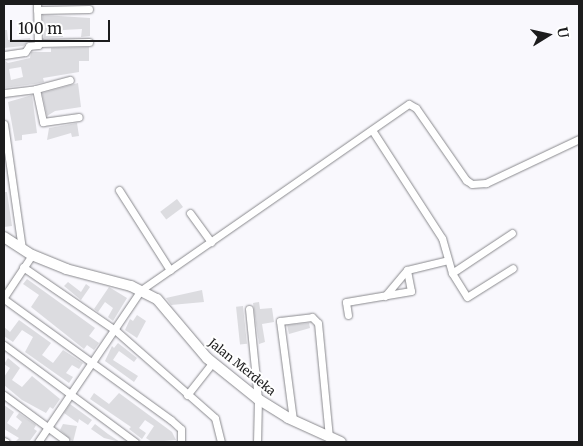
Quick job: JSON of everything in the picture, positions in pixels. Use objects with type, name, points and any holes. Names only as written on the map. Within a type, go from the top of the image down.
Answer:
[{"type":"street","points":[[38,43],[37,7],[89,9]]},
{"type":"street","points":[[4,55],[25,52],[29,46],[38,43],[89,42]]},
{"type":"street","points":[[4,93],[70,80]]},
{"type":"street","points":[[36,88],[43,122],[79,117]]},
{"type":"street","points":[[38,442],[141,290],[409,104],[413,105],[466,180],[478,184],[579,139]]},
{"type":"street","points":[[4,124],[22,249]]},
{"type":"street","points":[[372,130],[442,238],[452,273],[467,297],[513,268]]},
{"type":"street","points":[[119,190],[170,270]]},
{"type":"street","points":[[190,213],[211,242]]},
{"type":"street","points":[[452,273],[512,233]]},
{"type":"street","name":"Jalan Merdeka","points":[[4,236],[32,256],[66,269],[141,290],[158,299],[213,362],[258,399],[293,420],[342,442]]},
{"type":"street","points":[[32,256],[5,295],[171,420],[181,429],[180,442]]},
{"type":"street","points":[[385,296],[408,270],[448,260]]},
{"type":"street","points":[[23,267],[115,330],[215,418],[221,442]]},
{"type":"street","points":[[348,315],[346,302],[411,291],[408,270]]},
{"type":"street","points":[[248,309],[258,399],[257,442]]},
{"type":"street","points":[[293,420],[280,321],[312,317],[318,323],[329,437]]},
{"type":"street","points":[[4,345],[135,442]]},
{"type":"street","points":[[187,395],[213,362]]},
{"type":"street","points":[[4,395],[65,440]]},
{"type":"building","points":[[43,15],[90,18],[90,36],[81,37],[82,29],[63,30],[63,37],[44,38]]},
{"type":"building","points":[[4,30],[7,30],[8,40],[30,38],[31,40],[23,46],[4,48]]},
{"type":"building","points":[[89,47],[89,61],[79,61],[79,72],[43,78],[44,82],[35,84],[4,88],[4,60],[8,63],[30,58],[31,52],[51,52],[51,48]],"holes":[[[21,67],[23,77],[11,80],[9,69]]]},
{"type":"building","points":[[78,83],[81,107],[55,111],[47,116],[42,93]]},
{"type":"building","points":[[32,95],[37,133],[22,135],[22,140],[15,141],[8,102]]},
{"type":"building","points":[[77,123],[79,136],[72,137],[71,133],[47,140],[49,128]]},
{"type":"building","points":[[4,192],[7,192],[12,226],[4,227]]},
{"type":"building","points":[[177,199],[183,207],[166,220],[160,212]]},
{"type":"building","points":[[27,279],[95,328],[89,336],[99,343],[94,350],[87,345],[84,349],[31,307],[39,295],[23,284]]},
{"type":"building","points":[[68,282],[81,292],[86,284],[90,287],[81,300],[64,286]]},
{"type":"building","points":[[109,287],[127,298],[113,321],[108,317],[113,308],[105,302],[98,312],[94,309]]},
{"type":"building","points":[[202,290],[204,302],[171,305],[166,298]]},
{"type":"building","points":[[259,302],[260,309],[272,308],[274,322],[262,324],[265,342],[259,344],[253,303]]},
{"type":"building","points":[[243,306],[247,344],[240,345],[236,307]]},
{"type":"building","points":[[137,315],[146,321],[137,338],[125,330],[130,319],[133,321]]},
{"type":"building","points":[[19,320],[51,343],[42,355],[53,363],[63,350],[83,363],[79,369],[72,365],[66,373],[73,377],[69,383],[25,352],[33,337],[22,330],[13,342],[4,336],[4,327],[10,332]]},
{"type":"building","points":[[309,323],[310,328],[289,334],[287,325]]},
{"type":"building","points":[[118,343],[137,358],[134,362],[119,351],[113,360],[138,376],[134,382],[105,361],[112,346],[114,348]]},
{"type":"building","points":[[8,358],[20,368],[12,380],[22,387],[32,376],[60,399],[53,409],[50,407],[46,413],[22,400],[4,385],[4,377],[10,368],[4,364]]},
{"type":"building","points":[[94,393],[109,404],[119,393],[172,432],[176,440],[152,442],[146,438],[154,426],[145,420],[139,428],[146,433],[142,439],[129,429],[131,427],[90,399]]},
{"type":"building","points":[[70,404],[92,420],[88,425],[79,419],[78,423],[64,413]]},
{"type":"building","points":[[4,405],[14,412],[7,423],[17,430],[22,422],[16,417],[19,413],[36,425],[34,429],[37,431],[29,442],[15,442],[19,438],[4,429]]},
{"type":"building","points":[[63,424],[77,426],[73,442],[60,430]]},
{"type":"building","points":[[95,424],[120,442],[104,438],[91,429]]}]
